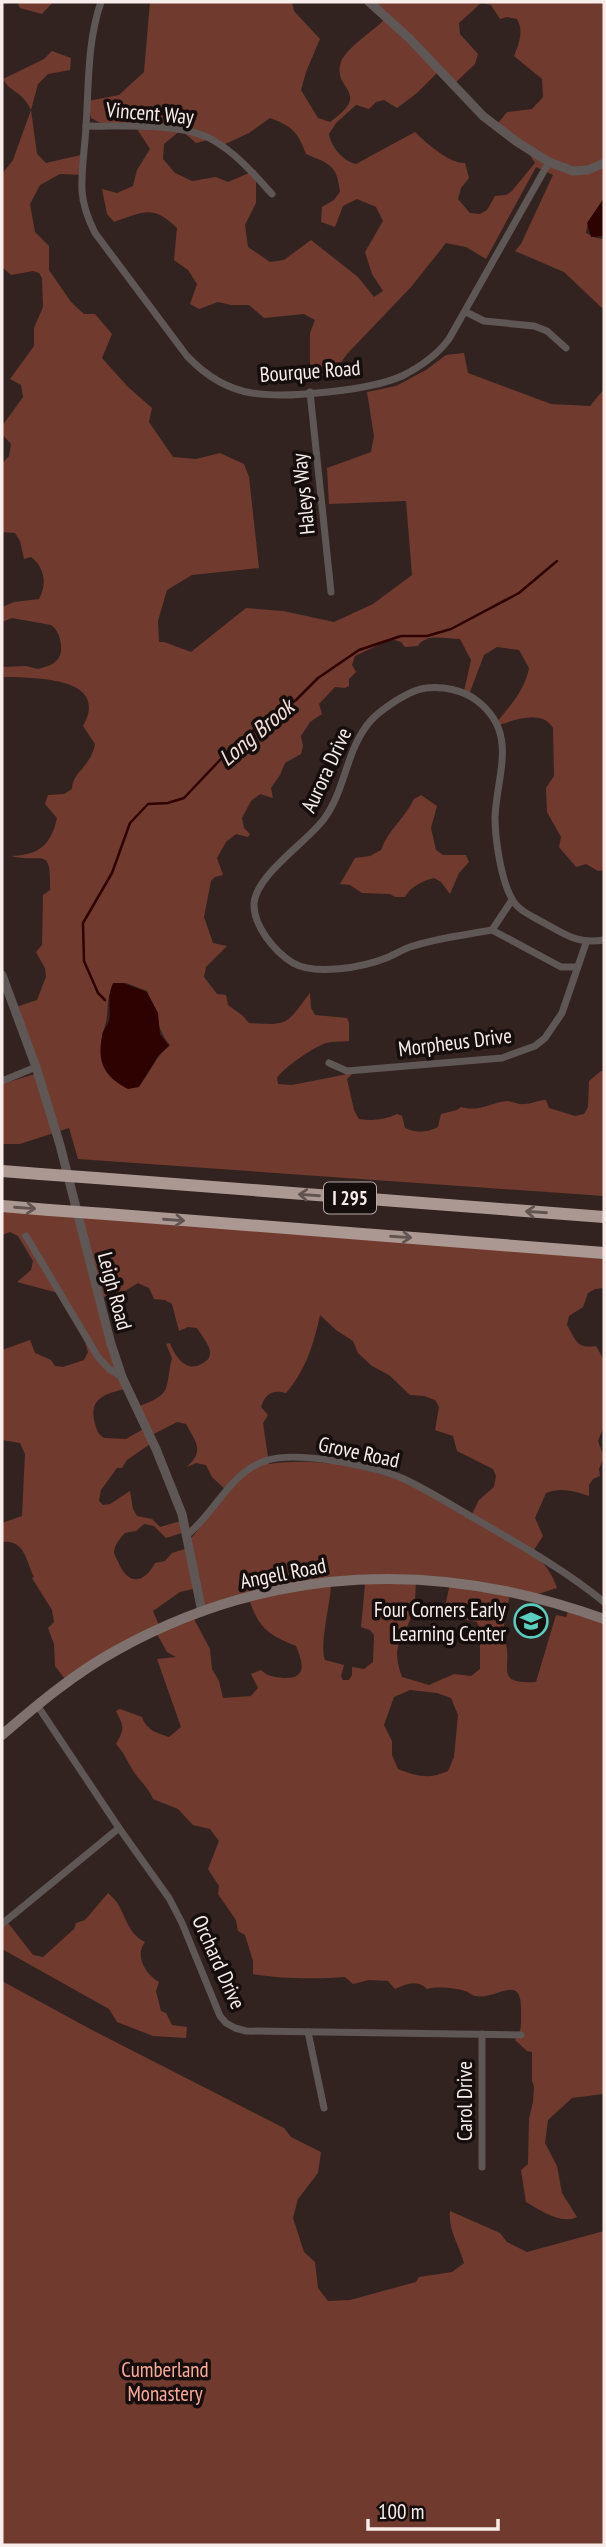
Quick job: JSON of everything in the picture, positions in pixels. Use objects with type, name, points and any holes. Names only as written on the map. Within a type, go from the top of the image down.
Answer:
[{"type":"highway","name":"I 295","points":[[2,1171],[604,1217]]},
{"type":"highway","name":"I 295","points":[[2,1206],[604,1253]]},
{"type":"main road","name":"Angell Road","points":[[2,1735],[37,1705],[117,1650],[202,1612],[303,1586],[405,1578],[492,1587],[533,1595],[604,1619]]},
{"type":"street","name":"Bourque Road","points":[[101,2],[91,49],[82,192],[89,220],[95,233],[187,356],[218,381],[251,393],[282,395],[376,383],[401,376],[441,350],[466,312],[549,162]]},
{"type":"street","points":[[369,2],[409,38],[483,117],[563,169],[580,172],[604,163]]},
{"type":"street","name":"Vincent Way","points":[[86,125],[175,129],[211,138],[239,159],[272,194]]},
{"type":"street","points":[[466,312],[484,321],[534,326],[547,331],[566,348]]},
{"type":"street","name":"Haleys Way","points":[[310,392],[331,592]]},
{"type":"street","name":"Aurora Drive","points":[[492,930],[408,947],[366,965],[334,969],[314,968],[295,964],[276,949],[265,935],[254,904],[265,881],[313,834],[327,815],[360,737],[369,723],[408,694],[425,688],[455,691],[473,698],[488,710],[498,725],[503,758],[495,817],[497,844],[512,900]]},
{"type":"street","points":[[586,943],[576,967],[561,967],[492,930],[512,900],[524,912],[572,938],[586,943],[604,940]]},
{"type":"street","name":"Morpheus Drive","points":[[329,1063],[347,1071],[502,1058],[518,1053],[535,1046],[555,1026],[568,998],[576,967]]},
{"type":"street","name":"Leigh Road","points":[[2,975],[36,1067],[60,1145],[104,1323],[122,1377],[156,1449],[182,1514],[202,1612]]},
{"type":"street","points":[[2,1081],[36,1067]]},
{"type":"street","points":[[26,1236],[98,1357],[108,1369],[122,1377]]},
{"type":"street","name":"Grove Road","points":[[187,1535],[236,1480],[258,1464],[279,1458],[344,1463],[369,1468],[416,1485],[521,1547],[604,1602]]},
{"type":"street","name":"Orchard Drive","points":[[37,1705],[177,1912],[213,2003],[226,2023],[246,2031],[521,2035]]},
{"type":"street","points":[[2,1924],[119,1828]]},
{"type":"street","points":[[308,2032],[324,2108]]},
{"type":"street","name":"Carol Drive","points":[[482,2034],[482,2167]]},
{"type":"green space","points":[[17,2],[53,2],[42,14],[20,8]]},
{"type":"green space","points":[[150,2],[292,2],[294,11],[320,39],[301,90],[318,118],[330,122],[343,112],[349,103],[350,97],[339,71],[341,62],[354,46],[384,20],[365,2],[604,2],[604,198],[586,233],[604,239],[604,310],[564,272],[515,251],[521,244],[553,175],[536,167],[486,259],[466,247],[446,243],[411,287],[347,354],[333,373],[318,378],[310,371],[310,333],[315,320],[304,314],[264,318],[249,305],[218,302],[199,309],[190,304],[197,284],[188,270],[174,260],[177,228],[169,220],[154,213],[140,213],[114,222],[107,214],[102,189],[117,193],[133,186],[137,170],[150,149],[135,126],[104,125],[91,118],[88,101],[119,95],[144,72]],"holes":[[[481,3],[491,5],[500,19],[517,19],[520,33],[514,56],[542,79],[543,97],[532,109],[507,112],[495,127],[527,151],[535,163],[511,192],[495,196],[487,210],[480,214],[470,213],[458,199],[461,188],[469,178],[465,163],[445,157],[415,132],[356,164],[338,153],[329,134],[336,123],[356,105],[369,109],[376,102],[384,100],[397,108],[437,73],[452,86],[475,64],[478,54],[460,34],[459,23]],[[270,118],[289,127],[297,135],[306,154],[327,163],[337,176],[340,192],[334,200],[322,207],[321,222],[335,227],[343,206],[357,199],[376,207],[383,221],[365,252],[372,274],[383,291],[374,297],[358,277],[311,240],[284,260],[270,262],[248,247],[245,225],[256,203],[256,170],[228,182],[216,177],[192,181],[175,173],[163,159],[164,144],[181,130],[196,143],[212,139],[223,145],[249,133]]]},
{"type":"green space","points":[[52,51],[71,58],[70,70],[48,74],[38,84],[31,110],[24,98],[3,79],[44,59]]},
{"type":"green space","points":[[31,110],[37,154],[46,163],[85,154],[84,175],[60,174],[40,185],[30,204],[35,232],[49,246],[49,270],[71,302],[84,314],[95,314],[112,334],[102,358],[128,387],[152,408],[149,422],[173,457],[196,459],[220,453],[244,464],[249,477],[259,568],[192,575],[167,590],[158,621],[159,642],[191,652],[246,608],[283,611],[334,622],[373,604],[412,575],[406,501],[329,504],[327,468],[371,452],[374,436],[367,392],[396,386],[426,370],[446,355],[464,353],[468,373],[551,404],[590,406],[604,389],[604,870],[598,871],[586,864],[576,867],[559,847],[561,837],[547,812],[546,788],[554,776],[553,728],[548,722],[535,717],[497,726],[496,723],[516,697],[527,676],[529,668],[519,650],[497,647],[484,655],[468,697],[463,696],[471,660],[460,639],[431,638],[418,646],[405,647],[401,642],[391,639],[355,656],[352,665],[356,672],[349,679],[349,686],[335,687],[319,704],[322,714],[310,722],[301,736],[301,754],[285,763],[271,788],[273,798],[260,794],[251,801],[242,818],[244,828],[250,834],[248,837],[236,834],[226,842],[217,858],[223,875],[211,881],[204,917],[213,943],[227,946],[206,967],[204,977],[217,994],[226,995],[228,1005],[249,1023],[272,1024],[286,1021],[310,993],[311,1008],[315,1015],[347,1018],[349,1041],[321,1045],[292,1063],[277,1078],[278,1084],[292,1085],[353,1073],[347,1079],[354,1110],[359,1119],[378,1120],[397,1114],[402,1116],[405,1128],[426,1131],[438,1127],[441,1114],[461,1107],[480,1108],[507,1101],[522,1104],[546,1100],[549,1108],[575,1116],[584,1114],[588,1107],[589,1081],[604,1071],[604,1196],[78,1159],[69,1128],[20,1144],[2,1144],[2,1084],[35,1074],[13,1008],[37,1000],[46,977],[45,968],[36,952],[42,945],[43,895],[50,890],[47,861],[11,856],[29,854],[47,842],[57,818],[45,804],[48,795],[64,794],[72,789],[75,778],[90,758],[95,744],[83,726],[89,710],[87,697],[78,689],[49,680],[4,677],[3,667],[26,666],[38,669],[58,659],[61,649],[57,632],[51,625],[12,618],[2,622],[2,607],[14,602],[39,599],[44,582],[36,561],[31,557],[24,559],[20,541],[15,533],[2,532],[2,464],[9,456],[11,444],[2,434],[2,426],[23,397],[21,385],[10,379],[34,346],[34,328],[43,307],[42,278],[39,273],[33,271],[11,275],[2,267],[2,174],[13,160]],"holes":[[[126,983],[147,991],[159,1026],[170,1045],[138,1087],[102,1034],[113,985]]]},
{"type":"green space","points":[[421,795],[437,806],[431,828],[436,850],[443,855],[466,855],[469,862],[459,873],[450,894],[441,882],[434,878],[417,885],[405,897],[362,893],[350,885],[340,884],[355,858],[370,856],[381,850],[414,799]]},
{"type":"green space","points":[[2,1211],[604,1256],[604,1288],[588,1293],[583,1307],[569,1316],[567,1325],[580,1345],[596,1346],[604,1360],[604,1426],[598,1441],[604,1457],[599,1469],[600,1476],[593,1479],[589,1485],[589,1496],[562,1490],[546,1493],[535,1518],[543,1536],[532,1553],[547,1568],[557,1588],[538,1594],[510,1594],[502,1635],[506,1645],[508,1676],[521,1682],[536,1682],[556,1615],[566,1617],[569,1609],[604,1622],[604,2098],[603,2094],[572,2098],[548,2120],[545,2143],[557,2166],[562,2193],[577,2217],[558,2218],[526,2202],[521,2170],[528,2164],[529,2119],[534,2086],[532,2052],[515,2040],[521,2024],[521,2001],[518,1993],[507,1990],[475,1996],[451,1988],[427,1989],[415,1983],[395,1989],[388,1981],[369,1980],[353,1984],[345,1977],[299,1978],[253,1974],[253,1961],[245,1935],[238,1931],[236,1920],[218,1894],[219,1886],[208,1869],[219,1841],[210,1829],[193,1825],[178,1809],[153,1799],[116,1744],[122,1731],[116,1711],[120,1709],[142,1717],[149,1728],[169,1737],[181,1727],[157,1659],[176,1657],[167,1652],[157,1634],[136,1641],[68,1683],[55,1666],[54,1644],[48,1628],[54,1622],[52,1610],[32,1578],[34,1577],[24,1552],[16,1544],[2,1542],[2,1523],[22,1516],[25,1454],[20,1443],[2,1440],[2,1350],[30,1340],[35,1353],[51,1360],[55,1366],[63,1367],[84,1360],[88,1352],[62,1294],[17,1282],[31,1270],[33,1261],[18,1236],[10,1232],[2,1235]],"holes":[[[138,1283],[149,1288],[154,1299],[172,1304],[179,1331],[188,1327],[197,1328],[210,1351],[206,1361],[192,1366],[182,1362],[170,1343],[166,1344],[172,1358],[165,1390],[156,1399],[135,1408],[145,1428],[126,1439],[104,1438],[97,1430],[93,1416],[96,1403],[100,1399],[125,1389],[98,1298],[120,1294]],[[320,1315],[353,1341],[358,1353],[372,1366],[389,1375],[410,1395],[435,1400],[439,1407],[435,1430],[453,1436],[457,1451],[493,1469],[496,1476],[494,1487],[479,1500],[470,1518],[420,1489],[361,1469],[305,1462],[269,1464],[263,1423],[268,1415],[261,1407],[270,1394],[286,1393],[293,1384],[304,1366]],[[177,1422],[186,1424],[197,1446],[196,1456],[187,1467],[196,1463],[206,1465],[212,1477],[228,1492],[189,1541],[188,1548],[172,1553],[165,1561],[155,1563],[142,1578],[133,1579],[123,1571],[114,1553],[116,1544],[125,1533],[136,1531],[144,1524],[154,1526],[166,1538],[185,1532],[181,1521],[160,1527],[152,1519],[137,1516],[130,1491],[110,1504],[103,1505],[99,1501],[101,1490],[117,1468],[122,1468],[127,1460],[150,1444],[150,1436]],[[416,1581],[450,1584],[443,1615],[477,1622],[480,1629],[480,1669],[471,1676],[454,1674],[429,1685],[402,1677],[397,1657],[399,1644],[415,1603]],[[365,1585],[361,1627],[370,1630],[374,1635],[373,1662],[364,1669],[352,1667],[349,1680],[343,1680],[341,1676],[344,1665],[325,1660],[324,1636],[331,1586]],[[197,1588],[203,1612],[250,1602],[267,1630],[296,1646],[302,1669],[297,1676],[291,1678],[271,1676],[261,1670],[251,1674],[258,1688],[251,1696],[223,1698],[219,1681],[212,1669],[210,1649],[194,1619],[161,1630],[153,1611],[180,1592]],[[410,1690],[437,1693],[451,1698],[458,1715],[454,1757],[448,1771],[423,1776],[398,1769],[392,1755],[392,1741],[384,1725],[394,1697]]]},
{"type":"green space","points":[[108,1893],[118,1904],[132,1931],[145,1942],[141,1959],[146,1970],[159,1982],[156,1991],[161,2011],[166,2013],[172,2025],[187,2027],[186,2038],[153,2036],[117,2022],[109,2009],[2,1949],[2,1927],[8,1923],[33,1955],[43,1957],[74,1929],[76,1923],[85,1920]]},
{"type":"green space","name":"Cumberland Monastery","points":[[2,1981],[284,2128],[291,2137],[321,2152],[318,2173],[298,2199],[293,2218],[304,2252],[315,2262],[318,2288],[328,2301],[350,2300],[416,2282],[419,2277],[452,2272],[464,2263],[452,2231],[450,2211],[500,2233],[507,2242],[527,2252],[604,2231],[604,2545],[2,2545]]},
{"type":"shaded area","points":[[604,198],[604,236],[591,237],[587,223]]},
{"type":"shaded area","points":[[113,983],[123,983],[147,992],[158,1013],[160,1034],[169,1046],[158,1056],[139,1087],[128,1089],[120,1084],[108,1074],[102,1061],[102,1036],[109,1021]]},
{"type":"waterway","name":"Long Brook","points":[[105,1000],[98,993],[84,961],[83,923],[112,873],[130,823],[148,804],[168,803],[184,798],[237,742],[296,700],[318,678],[359,650],[401,636],[427,636],[451,629],[519,593],[557,561]]},
{"type":"place","name":"Four Corners Early Learning Center","points":[[531,1621]]}]
